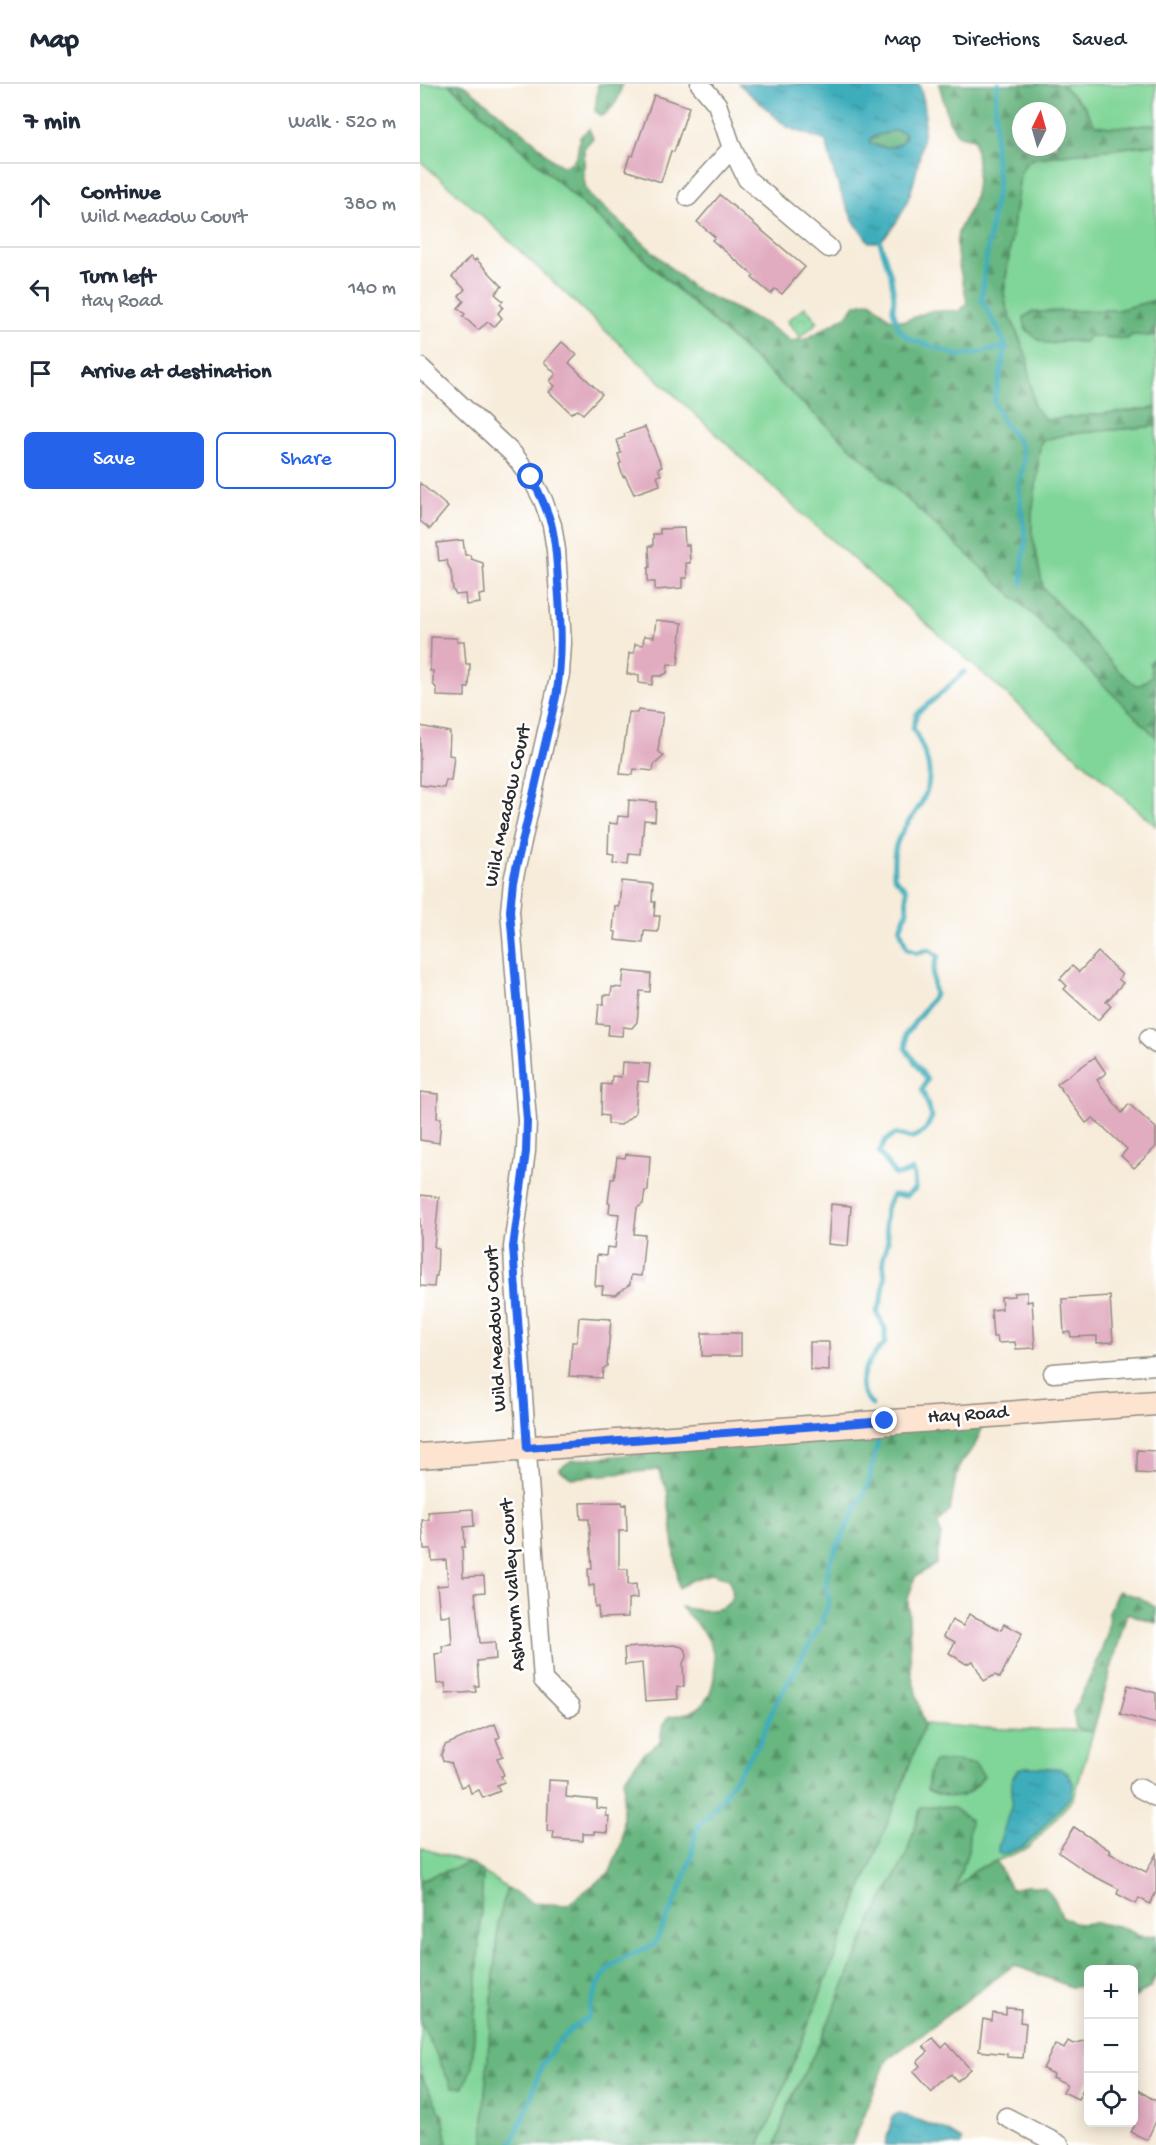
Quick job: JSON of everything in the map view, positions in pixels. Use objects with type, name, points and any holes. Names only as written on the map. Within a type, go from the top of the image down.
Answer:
[{"type":"street","points":[[700,84],[717,104],[732,148],[747,179],[829,248]]},
{"type":"street","points":[[688,197],[732,148]]},
{"type":"street","name":"Wild Meadow Court","points":[[420,367],[513,454],[531,477],[552,525],[556,550],[562,643],[560,674],[513,881],[510,911],[527,1120],[526,1152],[513,1247],[527,1448]]},
{"type":"street","points":[[1053,1373],[1156,1365]]},
{"type":"street","name":"Hay Road","points":[[420,1456],[1156,1403]]},
{"type":"street","name":"Ashburn Valley Court","points":[[527,1448],[543,1680],[570,1707]]},
{"type":"street","points":[[1139,1788],[1156,1797]]},
{"type":"street","points":[[1006,2117],[1060,2145]]},
{"type":"green space","points":[[420,84],[449,84],[1156,721],[1156,826],[802,514],[474,208],[420,161]]},
{"type":"green space","points":[[449,84],[463,84],[562,166],[573,161],[577,156],[580,137],[589,129],[593,138],[584,148],[584,181],[593,199],[693,288],[764,323],[791,341],[806,339],[848,315],[855,305],[871,301],[889,318],[905,321],[930,311],[960,311],[967,303],[957,242],[959,229],[975,196],[978,172],[974,139],[959,136],[949,121],[939,84],[1061,84],[1085,107],[1095,125],[1110,127],[1156,125],[1156,144],[1066,154],[1066,102],[1012,102],[1012,156],[1052,156],[1035,158],[1026,163],[1020,175],[1004,293],[1006,305],[1027,358],[1034,407],[1046,420],[1156,408],[1156,426],[1067,434],[1041,441],[1032,513],[1032,533],[1043,588],[1120,672],[1136,685],[1141,685],[1152,676],[1150,663],[1156,656],[1156,737],[1031,613],[690,300]]},
{"type":"green space","points":[[598,84],[622,84],[616,103],[602,116],[595,111]]},
{"type":"green space","points":[[1061,84],[1156,84],[1156,125],[1110,127],[1094,125],[1085,107]]},
{"type":"green space","points":[[896,130],[905,133],[904,139],[897,146],[885,147],[869,142],[872,137]]},
{"type":"green space","points":[[1156,144],[1156,300],[1118,310],[1032,312],[1025,329],[1040,340],[1053,344],[1065,340],[1078,342],[1090,336],[1127,339],[1132,335],[1156,336],[1156,408],[1046,420],[1034,407],[1027,358],[1006,305],[1004,293],[1021,172],[1027,162],[1035,158]]},
{"type":"green space","points":[[1156,300],[1156,336],[1132,335],[1127,339],[1090,336],[1084,342],[1049,343],[1033,336],[1024,322],[1024,317],[1032,312],[1118,310]]},
{"type":"green space","points":[[805,307],[818,322],[800,337],[787,321]]},
{"type":"green space","points":[[1156,426],[1156,656],[1150,663],[1152,676],[1141,685],[1136,685],[1119,672],[1043,588],[1032,533],[1032,513],[1041,441],[1067,434]]},
{"type":"green space","points":[[985,1422],[974,1447],[961,1463],[955,1481],[950,1511],[938,1523],[941,1536],[936,1564],[915,1577],[908,1599],[911,1673],[924,1724],[902,1786],[759,2145],[484,2145],[484,2107],[498,1923],[507,1888],[532,1903],[567,1905],[610,1872],[622,1842],[624,1779],[644,1753],[660,1742],[662,1728],[668,1717],[695,1710],[708,1696],[712,1687],[715,1667],[712,1648],[702,1630],[681,1607],[700,1610],[718,1609],[730,1600],[732,1591],[729,1579],[713,1573],[690,1581],[679,1588],[667,1489],[658,1470],[571,1478],[559,1469],[572,1460]]},
{"type":"green space","points":[[1118,1591],[1141,1598],[1156,1608],[1156,1623],[1127,1613],[1093,1732],[1076,1728],[1073,1712],[1095,1667],[1107,1634],[1109,1612]]},
{"type":"green space","points":[[924,1724],[1093,1732],[1074,1798],[1028,1848],[975,1870],[953,1892],[968,1851],[921,1807],[906,1856],[872,1920],[819,2044],[788,2105],[776,2145],[759,2145],[902,1786]]},
{"type":"green space","points":[[954,1761],[975,1764],[984,1776],[972,1790],[959,1796],[944,1796],[927,1790],[933,1762]]},
{"type":"green space","points":[[921,1807],[953,1808],[970,1820],[968,1851],[954,1891],[975,1870],[996,1861],[1011,1889],[1026,1886],[1044,1887],[1055,1900],[1062,1917],[1079,1924],[1095,1923],[1118,1926],[1143,1937],[1156,1935],[1156,1975],[1151,1987],[1138,1995],[1138,1965],[1084,1965],[1084,1986],[1071,1987],[1014,1965],[887,2060],[852,2145],[776,2145],[788,2105],[819,2044],[872,1920],[906,1856]]},
{"type":"green space","points":[[420,1849],[469,1863],[420,1880]]},
{"type":"green space","points":[[469,1863],[483,1872],[472,2068],[463,2087],[452,2087],[420,2021],[420,1880]]},
{"type":"green space","points":[[483,1872],[507,1888],[498,1923],[484,2107],[484,2145],[448,2145],[443,2117],[420,2074],[420,2021],[452,2087],[472,2068]]},
{"type":"green space","points":[[420,2074],[443,2117],[448,2145],[420,2145]]},
{"type":"water","points":[[739,84],[919,84],[925,112],[922,144],[914,180],[900,217],[880,242],[869,242],[855,223],[834,173],[826,141],[787,127]],"holes":[[[896,130],[905,133],[906,137],[903,141],[894,146],[883,147],[869,142],[872,137]]]},
{"type":"water","points":[[1026,1767],[1059,1768],[1069,1774],[1073,1783],[1072,1795],[1025,1846],[1002,1855],[998,1853],[998,1847],[1012,1804],[1012,1779],[1018,1769]]},
{"type":"water","points":[[899,2113],[947,2131],[962,2140],[961,2145],[885,2145],[893,2116]]},
{"type":"building","points":[[654,95],[689,107],[661,182],[625,170],[630,155],[633,156]]},
{"type":"building","points":[[720,195],[805,267],[782,294],[775,289],[771,294],[752,278],[754,276],[712,240],[715,237],[697,222]]},
{"type":"building","points":[[470,257],[475,261],[476,259],[502,286],[495,294],[503,301],[500,304],[503,307],[498,313],[502,318],[494,327],[488,322],[478,330],[458,308],[464,301],[459,296],[465,289],[452,277]]},
{"type":"building","points":[[562,342],[577,355],[569,363],[602,394],[583,414],[578,410],[571,413],[549,392],[555,386],[550,381],[556,374],[544,362]]},
{"type":"building","points":[[645,427],[662,467],[658,468],[661,475],[657,476],[660,485],[634,494],[625,476],[623,477],[618,454],[621,453],[617,440],[625,437],[624,434]]},
{"type":"building","points":[[420,483],[448,507],[430,529],[420,521]]},
{"type":"building","points":[[684,528],[685,545],[689,545],[690,563],[686,563],[687,578],[682,578],[682,588],[655,590],[655,582],[648,582],[649,546],[653,546],[653,534],[660,534],[660,529]]},
{"type":"building","points":[[463,540],[465,555],[470,555],[471,559],[483,563],[485,594],[479,595],[480,603],[466,605],[465,594],[456,595],[446,560],[439,561],[437,543]]},
{"type":"building","points":[[656,620],[682,623],[678,665],[668,664],[667,673],[653,676],[652,685],[639,683],[639,675],[627,674],[629,653],[634,653],[635,644],[643,645],[644,636],[654,637]]},
{"type":"building","points":[[431,637],[457,638],[457,641],[464,641],[466,664],[470,664],[469,688],[465,688],[465,697],[437,696],[437,689],[433,684],[433,671],[430,671]]},
{"type":"building","points":[[638,710],[663,713],[658,751],[664,756],[654,765],[653,771],[634,769],[633,775],[620,774],[629,712],[637,713]]},
{"type":"building","points":[[420,726],[450,732],[449,755],[454,756],[451,781],[446,780],[444,788],[420,785]]},
{"type":"building","points":[[629,800],[656,802],[655,821],[644,820],[641,855],[629,854],[628,864],[613,863],[614,855],[608,854],[609,823],[617,824],[618,816],[628,817]]},
{"type":"building","points":[[621,881],[653,884],[654,916],[660,916],[658,932],[644,931],[643,943],[615,940],[616,932],[613,931],[615,906],[619,907]]},
{"type":"building","points":[[1098,952],[1122,975],[1118,979],[1123,983],[1106,1002],[1111,1006],[1098,1020],[1064,989],[1067,986],[1060,979],[1072,966],[1079,972]]},
{"type":"building","points":[[624,971],[651,974],[650,992],[640,991],[637,1022],[632,1028],[623,1027],[622,1036],[608,1035],[609,1025],[597,1024],[599,1004],[604,1004],[604,995],[611,995],[612,987],[622,988]]},
{"type":"building","points":[[1095,1057],[1106,1073],[1097,1080],[1122,1113],[1129,1104],[1156,1128],[1156,1147],[1134,1168],[1121,1156],[1127,1149],[1093,1118],[1086,1123],[1057,1084]]},
{"type":"building","points":[[622,1062],[650,1064],[648,1082],[638,1081],[635,1113],[621,1125],[608,1124],[608,1116],[601,1115],[602,1084],[611,1085],[612,1076],[621,1077]]},
{"type":"building","points":[[420,1092],[438,1094],[437,1118],[441,1118],[439,1143],[420,1140]]},
{"type":"building","points":[[626,1154],[650,1156],[648,1191],[645,1191],[643,1204],[637,1208],[634,1234],[645,1235],[641,1276],[631,1275],[630,1284],[615,1295],[602,1294],[603,1286],[595,1286],[597,1255],[606,1256],[607,1247],[615,1248],[619,1214],[609,1213],[610,1203],[608,1203],[617,1157],[625,1158]]},
{"type":"building","points":[[420,1195],[439,1197],[434,1247],[438,1248],[437,1276],[435,1276],[434,1287],[420,1286]]},
{"type":"building","points":[[831,1204],[851,1206],[848,1246],[828,1244]]},
{"type":"building","points":[[1027,1292],[1027,1302],[1032,1301],[1035,1348],[1016,1349],[1015,1342],[998,1343],[997,1337],[993,1337],[991,1310],[1002,1309],[1001,1297]]},
{"type":"building","points":[[1110,1296],[1113,1342],[1097,1343],[1097,1336],[1071,1337],[1070,1332],[1064,1333],[1062,1299]]},
{"type":"building","points":[[579,1317],[611,1319],[607,1366],[603,1369],[602,1378],[569,1376],[572,1342],[577,1342]]},
{"type":"building","points":[[702,1333],[741,1333],[741,1356],[702,1356]]},
{"type":"building","points":[[810,1342],[829,1342],[829,1371],[810,1370]]},
{"type":"building","points":[[1137,1450],[1156,1451],[1156,1474],[1137,1473]]},
{"type":"building","points":[[622,1502],[623,1505],[626,1504],[627,1531],[619,1531],[619,1569],[628,1569],[628,1585],[636,1584],[637,1598],[628,1599],[628,1617],[599,1618],[598,1607],[595,1607],[594,1585],[589,1586],[588,1569],[592,1569],[589,1519],[581,1519],[580,1503]]},
{"type":"building","points":[[473,1509],[474,1526],[464,1527],[463,1577],[484,1576],[485,1592],[475,1593],[480,1643],[495,1642],[496,1659],[477,1661],[479,1686],[475,1686],[476,1692],[446,1694],[445,1683],[437,1684],[435,1654],[443,1653],[442,1646],[452,1645],[450,1615],[440,1616],[437,1586],[448,1585],[446,1560],[432,1561],[431,1549],[424,1549],[422,1520],[429,1520],[428,1512]]},
{"type":"building","points":[[969,1614],[1001,1630],[1004,1624],[1022,1633],[1000,1678],[995,1675],[984,1681],[973,1661],[966,1664],[949,1653],[955,1642],[944,1636],[952,1620],[963,1626]]},
{"type":"building","points":[[674,1645],[682,1647],[687,1656],[683,1663],[684,1686],[677,1687],[678,1699],[645,1701],[642,1663],[625,1665],[624,1648]]},
{"type":"building","points":[[1128,1685],[1156,1693],[1156,1724],[1120,1714]]},
{"type":"building","points":[[495,1724],[500,1737],[496,1739],[503,1756],[497,1758],[504,1775],[501,1776],[504,1782],[497,1785],[500,1791],[483,1798],[479,1790],[471,1793],[468,1784],[461,1787],[451,1763],[443,1761],[441,1755],[445,1745]]},
{"type":"building","points":[[549,1780],[567,1781],[566,1797],[597,1800],[597,1808],[607,1809],[608,1832],[595,1831],[595,1834],[583,1834],[583,1841],[553,1839],[554,1832],[547,1832]]},
{"type":"building","points":[[1074,1827],[1111,1851],[1109,1853],[1146,1872],[1156,1854],[1156,1892],[1150,1904],[1139,1898],[1136,1904],[1117,1894],[1119,1889],[1090,1874],[1058,1852]]},
{"type":"building","points":[[1006,2008],[1021,2009],[1020,2022],[1026,2023],[1023,2058],[979,2051],[983,2019],[992,2021],[993,2013],[1006,2015]]},
{"type":"building","points":[[933,2038],[942,2048],[947,2043],[970,2069],[957,2081],[951,2074],[931,2092],[913,2072],[920,2066],[917,2062],[928,2052],[923,2046]]},
{"type":"building","points":[[1068,2041],[1073,2044],[1084,2041],[1084,2088],[1078,2099],[1063,2092],[1067,2084],[1052,2077],[1053,2074],[1043,2069],[1055,2044],[1064,2049]]},
{"type":"building","points":[[1138,2090],[1156,2101],[1156,2121],[1147,2140],[1131,2132],[1134,2127],[1138,2127]]},
{"type":"waterway","points":[[998,84],[995,154],[998,183],[985,265],[982,301],[1006,347],[994,402],[1004,423],[1021,445],[1024,462],[1019,485],[1026,540],[1022,584]]},
{"type":"waterway","points":[[880,242],[891,276],[893,310],[899,329],[910,339],[960,356],[1006,347]]},
{"type":"waterway","points":[[872,1405],[863,1392],[862,1378],[871,1359],[885,1343],[885,1329],[877,1312],[882,1299],[885,1278],[883,1258],[888,1240],[885,1223],[886,1208],[893,1195],[906,1196],[915,1189],[912,1170],[895,1175],[879,1152],[886,1140],[895,1134],[912,1138],[925,1131],[932,1117],[922,1089],[927,1080],[906,1049],[906,1034],[935,995],[933,975],[938,956],[929,950],[918,953],[907,949],[900,929],[907,911],[906,889],[894,877],[894,852],[896,844],[927,791],[929,780],[924,750],[913,728],[917,713],[964,672]]},
{"type":"waterway","points":[[511,2145],[542,2065],[573,2027],[588,2018],[602,1978],[616,1963],[654,1945],[680,1891],[691,1859],[696,1830],[716,1806],[760,1742],[775,1705],[821,1624],[829,1602],[826,1582],[829,1564],[869,1482],[878,1439]]},
{"type":"route","points":[[531,477],[552,525],[556,550],[562,643],[556,697],[513,881],[510,911],[527,1120],[526,1152],[513,1247],[527,1448],[885,1421]]}]
